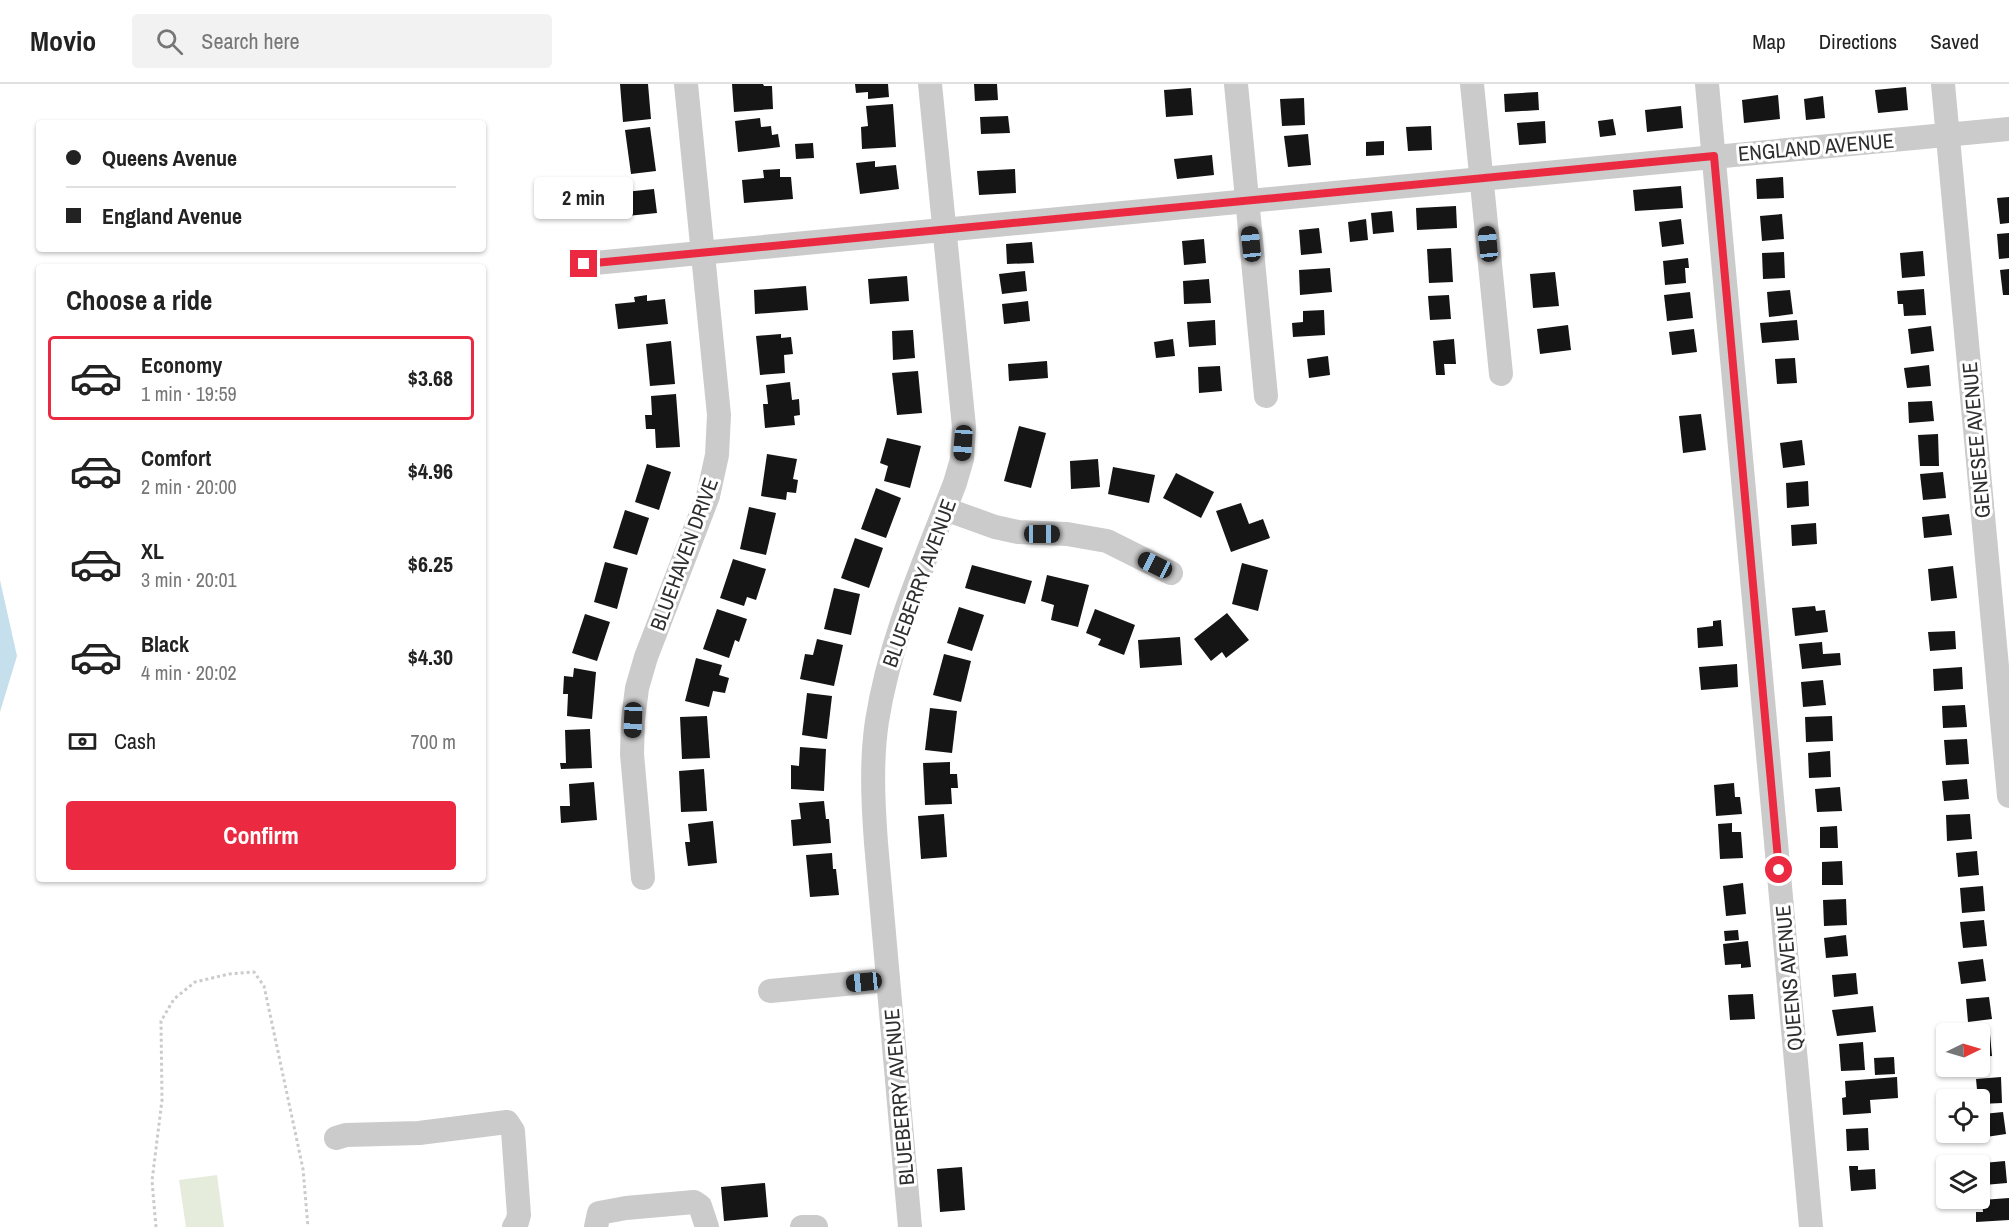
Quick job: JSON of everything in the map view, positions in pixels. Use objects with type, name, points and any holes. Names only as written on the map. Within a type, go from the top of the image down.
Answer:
[{"type":"street","name":"BLUEHAVEN DRIVE","points":[[644,878],[632,754],[633,720],[638,688],[646,657],[708,496],[717,455],[719,415],[686,84]]},
{"type":"street","name":"BLUEBERRY AVENUE","points":[[910,1227],[873,794],[873,758],[885,677],[896,639],[962,459],[964,427],[930,84]]},
{"type":"street","points":[[1236,84],[1266,396]]},
{"type":"street","points":[[1472,84],[1501,374]]},
{"type":"street","name":"QUEENS AVENUE","points":[[1707,84],[1811,1227]]},
{"type":"street","name":"GENESEE AVENUE","points":[[1942,84],[2009,796]]},
{"type":"street","name":"ENGLAND AVENUE","points":[[584,264],[2009,129]]},
{"type":"street","points":[[945,509],[995,527],[1018,532],[1067,534],[1107,541],[1171,573]]},
{"type":"street","points":[[770,992],[888,980]]},
{"type":"street","points":[[336,1138],[346,1134],[419,1133],[507,1122],[513,1131],[519,1215],[514,1227]]},
{"type":"street","points":[[596,1227],[599,1213],[626,1208],[694,1202],[700,1206],[707,1227]]},
{"type":"street","points":[[802,1227],[816,1227]]},
{"type":"path","points":[[156,1227],[152,1181],[162,1100],[161,1021],[174,999],[195,982],[229,974],[254,972],[264,986],[303,1169],[308,1227]]},
{"type":"green space","points":[[217,1175],[224,1227],[186,1227],[179,1180]]},
{"type":"water","points":[[0,580],[17,656],[0,712]]},
{"type":"building","points":[[620,84],[648,84],[651,119],[623,122]]},
{"type":"building","points":[[732,84],[772,86],[773,109],[734,112]]},
{"type":"building","points":[[855,84],[888,84],[889,97],[868,99],[868,92],[856,93]]},
{"type":"building","points":[[974,84],[997,84],[998,100],[975,101]]},
{"type":"building","points":[[1906,87],[1908,110],[1878,113],[1875,90]]},
{"type":"building","points":[[1191,88],[1193,115],[1166,117],[1164,90]]},
{"type":"building","points":[[1538,92],[1539,110],[1505,112],[1504,94]]},
{"type":"building","points":[[1778,95],[1780,119],[1744,123],[1742,100]]},
{"type":"building","points":[[1823,96],[1825,118],[1806,120],[1804,99]]},
{"type":"building","points":[[1304,98],[1305,125],[1282,126],[1280,99]]},
{"type":"building","points":[[893,104],[896,147],[862,149],[861,127],[868,126],[866,106]]},
{"type":"building","points":[[1681,106],[1683,128],[1647,132],[1645,110]]},
{"type":"building","points":[[1008,116],[1010,133],[981,134],[980,117]]},
{"type":"building","points":[[760,118],[761,127],[771,126],[772,135],[778,134],[780,147],[738,152],[735,121]]},
{"type":"building","points":[[1613,119],[1616,135],[1600,137],[1598,121]]},
{"type":"building","points":[[1545,121],[1546,143],[1519,145],[1517,123]]},
{"type":"building","points":[[1431,126],[1432,150],[1408,151],[1406,127]]},
{"type":"building","points":[[650,127],[656,171],[631,174],[625,130]]},
{"type":"building","points":[[1308,134],[1311,165],[1288,167],[1284,136]]},
{"type":"building","points":[[1384,141],[1384,155],[1366,156],[1366,142]]},
{"type":"building","points":[[813,143],[814,158],[796,159],[795,144]]},
{"type":"building","points":[[1212,155],[1214,175],[1177,179],[1174,159]]},
{"type":"building","points":[[875,161],[875,167],[896,165],[899,189],[860,194],[856,163]]},
{"type":"building","points":[[780,169],[780,177],[791,177],[793,199],[744,203],[742,180],[764,178],[763,170]]},
{"type":"building","points":[[1015,169],[1016,193],[979,195],[977,171]]},
{"type":"building","points":[[1783,177],[1784,198],[1757,199],[1756,179]]},
{"type":"building","points":[[1681,186],[1683,208],[1635,211],[1633,190]]},
{"type":"building","points":[[654,189],[657,213],[607,218],[605,194]]},
{"type":"building","points":[[2009,197],[2009,223],[2000,224],[1997,198]]},
{"type":"building","points":[[1456,206],[1457,228],[1417,230],[1416,208]]},
{"type":"building","points":[[1392,211],[1394,232],[1373,234],[1371,213]]},
{"type":"building","points":[[1782,214],[1784,239],[1762,241],[1760,216]]},
{"type":"building","points":[[1366,219],[1368,240],[1350,242],[1348,222]]},
{"type":"building","points":[[1681,219],[1684,244],[1662,247],[1659,222]]},
{"type":"building","points":[[1319,228],[1322,253],[1301,255],[1299,230]]},
{"type":"building","points":[[2009,233],[2009,258],[1999,259],[1997,234]]},
{"type":"building","points":[[1204,239],[1206,263],[1184,265],[1182,241]]},
{"type":"building","points":[[1032,242],[1034,263],[1007,264],[1006,244]]},
{"type":"building","points":[[1451,248],[1453,282],[1429,283],[1427,249]]},
{"type":"building","points":[[1923,251],[1925,276],[1902,278],[1900,253]]},
{"type":"building","points":[[1784,252],[1785,278],[1763,279],[1762,253]]},
{"type":"building","points":[[1688,258],[1689,268],[1685,268],[1686,283],[1665,285],[1663,261]]},
{"type":"building","points":[[1330,268],[1332,292],[1300,295],[1299,270]]},
{"type":"building","points":[[2009,269],[2009,295],[2003,295],[2000,270]]},
{"type":"building","points":[[1025,271],[1027,291],[1002,294],[999,274]]},
{"type":"building","points":[[1555,272],[1559,306],[1533,308],[1530,274]]},
{"type":"building","points":[[907,276],[909,301],[870,304],[868,279]]},
{"type":"building","points":[[1209,279],[1211,303],[1184,304],[1183,281]]},
{"type":"building","points":[[806,286],[808,310],[755,314],[754,290]]},
{"type":"building","points":[[1924,289],[1926,315],[1904,316],[1903,304],[1898,304],[1897,291]]},
{"type":"building","points":[[1790,290],[1793,314],[1769,317],[1767,292]]},
{"type":"building","points":[[1690,292],[1693,318],[1667,321],[1664,295]]},
{"type":"building","points":[[647,295],[647,301],[665,299],[668,324],[618,329],[615,304],[635,302],[634,297]]},
{"type":"building","points":[[1449,295],[1451,319],[1430,320],[1428,296]]},
{"type":"building","points":[[1028,301],[1030,321],[1004,324],[1002,304]]},
{"type":"building","points":[[1324,310],[1325,335],[1293,337],[1292,323],[1303,322],[1303,311]]},
{"type":"building","points":[[1215,320],[1216,345],[1189,347],[1187,322]]},
{"type":"building","points":[[1797,320],[1799,340],[1762,343],[1760,323]]},
{"type":"building","points":[[1568,325],[1571,350],[1540,354],[1537,329]]},
{"type":"building","points":[[1931,326],[1934,351],[1911,354],[1908,329]]},
{"type":"building","points":[[1694,329],[1697,352],[1672,355],[1669,332]]},
{"type":"building","points":[[913,330],[915,358],[893,360],[892,331]]},
{"type":"building","points":[[781,334],[781,338],[791,337],[793,354],[784,355],[785,373],[760,375],[756,336]]},
{"type":"building","points":[[1173,339],[1175,356],[1156,358],[1154,342]]},
{"type":"building","points":[[1454,339],[1456,364],[1444,364],[1445,375],[1436,375],[1433,341]]},
{"type":"building","points":[[671,341],[675,384],[650,386],[646,344]]},
{"type":"building","points":[[1328,356],[1330,375],[1309,378],[1307,359]]},
{"type":"building","points":[[1795,358],[1797,383],[1777,384],[1775,359]]},
{"type":"building","points":[[1047,361],[1048,378],[1009,381],[1008,364]]},
{"type":"building","points":[[1929,365],[1931,386],[1907,388],[1904,368]]},
{"type":"building","points":[[1220,366],[1222,391],[1199,393],[1198,367]]},
{"type":"building","points":[[918,371],[922,413],[897,415],[892,373]]},
{"type":"building","points":[[790,382],[792,400],[799,399],[800,415],[794,416],[795,425],[765,428],[763,404],[768,404],[766,385]]},
{"type":"building","points":[[676,394],[680,447],[656,448],[655,429],[646,429],[645,415],[652,415],[651,396]]},
{"type":"building","points":[[1932,401],[1934,421],[1909,423],[1908,402]]},
{"type":"building","points":[[1701,414],[1706,450],[1683,453],[1679,416]]},
{"type":"building","points":[[1019,426],[1046,433],[1031,488],[1004,481]]},
{"type":"building","points":[[1938,434],[1939,466],[1920,466],[1918,435]]},
{"type":"building","points":[[887,438],[921,446],[910,488],[884,481],[888,466],[880,463]]},
{"type":"building","points":[[1802,440],[1805,465],[1783,468],[1780,443]]},
{"type":"building","points":[[767,454],[797,459],[793,479],[798,480],[796,493],[787,492],[786,500],[761,496]]},
{"type":"building","points":[[1098,459],[1100,487],[1071,489],[1070,461]]},
{"type":"building","points":[[647,464],[671,472],[659,510],[635,502]]},
{"type":"building","points":[[1113,467],[1155,475],[1149,503],[1108,494]]},
{"type":"building","points":[[1943,472],[1946,498],[1923,500],[1920,474]]},
{"type":"building","points":[[1176,473],[1214,492],[1201,518],[1163,498]]},
{"type":"building","points":[[1808,481],[1809,506],[1787,508],[1786,483]]},
{"type":"building","points":[[876,488],[901,498],[886,538],[861,529]]},
{"type":"building","points":[[1241,503],[1249,524],[1263,519],[1270,538],[1231,552],[1216,511]]},
{"type":"building","points":[[749,507],[776,513],[766,555],[740,549]]},
{"type":"building","points":[[625,510],[649,518],[637,555],[613,548]]},
{"type":"building","points":[[1949,514],[1952,535],[1924,538],[1922,517]]},
{"type":"building","points":[[1816,523],[1817,544],[1792,546],[1791,525]]},
{"type":"building","points":[[855,538],[883,548],[869,588],[841,578]]},
{"type":"building","points":[[733,559],[766,569],[756,600],[747,597],[744,606],[720,598]]},
{"type":"building","points":[[605,562],[628,568],[617,609],[594,602]]},
{"type":"building","points":[[1242,563],[1268,570],[1258,611],[1232,604]]},
{"type":"building","points":[[972,565],[1032,581],[1025,604],[965,588]]},
{"type":"building","points":[[1953,566],[1957,598],[1931,601],[1928,569]]},
{"type":"building","points":[[1047,575],[1089,585],[1078,627],[1051,620],[1054,605],[1041,601]]},
{"type":"building","points":[[834,588],[860,594],[851,635],[824,629]]},
{"type":"building","points":[[1815,606],[1816,611],[1825,610],[1828,632],[1795,636],[1792,608]]},
{"type":"building","points":[[959,607],[984,615],[972,651],[947,643]]},
{"type":"building","points":[[717,609],[747,619],[739,642],[735,640],[729,658],[703,649]]},
{"type":"building","points":[[1095,609],[1135,625],[1124,655],[1098,645],[1101,639],[1086,633]]},
{"type":"building","points":[[1227,613],[1249,640],[1226,658],[1222,652],[1211,661],[1194,639]]},
{"type":"building","points":[[585,614],[610,622],[597,661],[572,653]]},
{"type":"building","points":[[1721,620],[1723,646],[1698,648],[1697,628],[1713,626],[1713,621]]},
{"type":"building","points":[[1955,631],[1956,649],[1930,651],[1928,632]]},
{"type":"building","points":[[1180,637],[1182,665],[1140,668],[1138,640]]},
{"type":"building","points":[[817,639],[843,645],[834,686],[800,679],[805,654],[813,655]]},
{"type":"building","points":[[1822,642],[1823,654],[1840,653],[1841,665],[1802,669],[1799,644]]},
{"type":"building","points":[[944,654],[971,661],[961,702],[933,695]]},
{"type":"building","points":[[696,658],[722,665],[719,675],[729,678],[725,693],[713,691],[709,707],[685,701]]},
{"type":"building","points":[[1737,664],[1738,687],[1701,690],[1699,667]]},
{"type":"building","points":[[1962,667],[1963,689],[1934,691],[1933,669]]},
{"type":"building","points":[[574,668],[596,672],[592,719],[567,716],[568,694],[563,694],[564,676],[573,677]]},
{"type":"building","points":[[1823,680],[1826,705],[1803,707],[1801,682]]},
{"type":"building","points":[[807,693],[832,696],[827,739],[802,735]]},
{"type":"building","points":[[1965,705],[1967,727],[1943,728],[1942,706]]},
{"type":"building","points":[[930,708],[957,711],[952,753],[925,750]]},
{"type":"building","points":[[707,716],[710,758],[682,759],[680,717]]},
{"type":"building","points":[[1832,716],[1833,741],[1806,742],[1805,717]]},
{"type":"building","points":[[590,729],[592,768],[561,769],[560,763],[566,763],[565,730]]},
{"type":"building","points":[[1967,739],[1969,764],[1946,765],[1944,740]]},
{"type":"building","points":[[800,747],[826,749],[824,791],[791,789],[791,765],[799,766]]},
{"type":"building","points":[[1830,751],[1831,777],[1809,778],[1808,753]]},
{"type":"building","points":[[950,762],[950,774],[957,774],[958,788],[951,788],[952,804],[925,805],[923,763]]},
{"type":"building","points":[[704,769],[707,811],[681,812],[679,771]]},
{"type":"building","points":[[1967,779],[1969,799],[1944,801],[1942,781]]},
{"type":"building","points":[[594,782],[597,820],[561,823],[560,806],[570,806],[569,784]]},
{"type":"building","points":[[1734,783],[1735,797],[1740,797],[1742,814],[1716,816],[1714,785]]},
{"type":"building","points":[[1840,787],[1842,811],[1817,812],[1815,789]]},
{"type":"building","points":[[824,801],[826,819],[829,819],[831,843],[793,846],[791,820],[801,819],[799,803]]},
{"type":"building","points":[[944,814],[947,857],[921,859],[918,816]]},
{"type":"building","points":[[1970,814],[1972,839],[1947,841],[1946,815]]},
{"type":"building","points":[[713,821],[717,863],[688,866],[685,842],[690,842],[688,824]]},
{"type":"building","points":[[1732,823],[1732,832],[1741,832],[1743,858],[1720,859],[1718,824]]},
{"type":"building","points":[[1837,826],[1838,848],[1820,848],[1820,827]]},
{"type":"building","points":[[1977,851],[1979,875],[1958,877],[1956,853]]},
{"type":"building","points":[[832,853],[839,895],[810,897],[806,855]]},
{"type":"building","points":[[1842,861],[1843,885],[1822,885],[1822,862]]},
{"type":"building","points":[[1743,883],[1746,914],[1726,916],[1723,886]]},
{"type":"building","points":[[1983,886],[1985,911],[1962,913],[1960,888]]},
{"type":"building","points":[[1846,899],[1847,925],[1824,926],[1823,900]]},
{"type":"building","points":[[1984,920],[1987,946],[1963,948],[1960,922]]},
{"type":"building","points":[[1738,930],[1739,940],[1725,941],[1724,931]]},
{"type":"building","points":[[1846,935],[1848,956],[1826,958],[1824,938]]},
{"type":"building","points":[[1748,941],[1751,967],[1741,968],[1741,964],[1725,965],[1723,944]]},
{"type":"building","points":[[1983,959],[1986,981],[1961,984],[1958,962]]},
{"type":"building","points":[[1856,973],[1858,994],[1834,997],[1832,975]]},
{"type":"building","points":[[1753,994],[1755,1019],[1730,1020],[1728,995]]},
{"type":"building","points":[[1989,997],[1992,1019],[1968,1022],[1966,999]]},
{"type":"building","points":[[1873,1006],[1876,1032],[1837,1036],[1832,1010]]},
{"type":"building","points":[[1863,1042],[1865,1070],[1841,1071],[1839,1044]]},
{"type":"building","points":[[1894,1057],[1895,1074],[1875,1075],[1874,1058]]},
{"type":"building","points":[[1897,1077],[1898,1098],[1870,1100],[1871,1113],[1843,1115],[1842,1098],[1846,1097],[1845,1081]]},
{"type":"building","points":[[2001,1077],[2002,1103],[1990,1104],[1990,1089],[1977,1089],[1976,1079]]},
{"type":"building","points":[[2003,1112],[2006,1134],[1990,1136],[1990,1113]]},
{"type":"building","points":[[1868,1128],[1869,1150],[1847,1151],[1846,1129]]},
{"type":"building","points":[[2005,1161],[2007,1183],[1990,1184],[1990,1162]]},
{"type":"building","points":[[1849,1166],[1858,1166],[1858,1170],[1875,1169],[1876,1189],[1851,1191]]},
{"type":"building","points":[[962,1167],[965,1210],[940,1212],[937,1169]]},
{"type":"building","points":[[765,1183],[768,1217],[724,1221],[721,1187]]},
{"type":"building","points":[[2009,1198],[2009,1220],[1976,1222],[1976,1212],[1990,1209],[1990,1199]]},
{"type":"route","points":[[584,264],[1714,156],[1779,870]]}]
